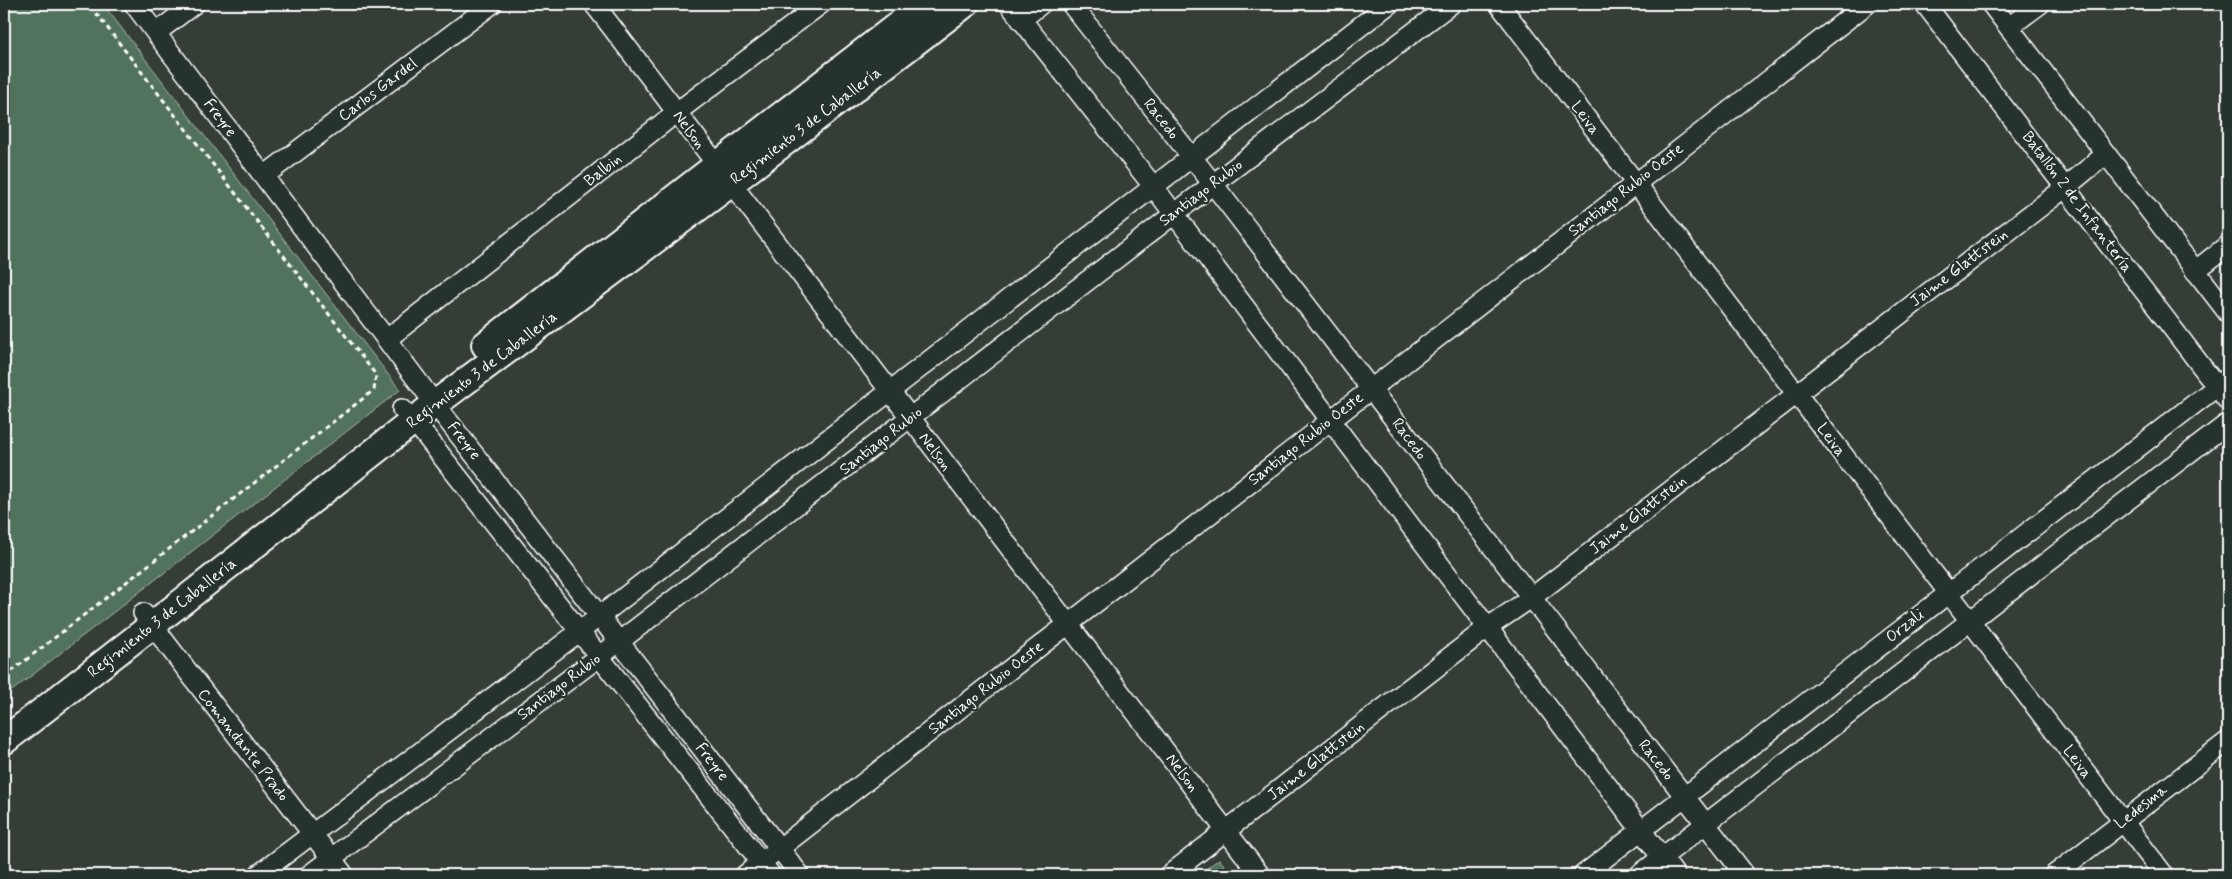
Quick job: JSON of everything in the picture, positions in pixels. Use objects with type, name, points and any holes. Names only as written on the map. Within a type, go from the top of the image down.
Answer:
[{"type":"street","name":"Freyre","points":[[134,4],[431,397],[800,875]]},
{"type":"street","points":[[156,34],[194,4]]},
{"type":"street","name":"Carlos Gardel","points":[[264,176],[492,4]]},
{"type":"street","name":"Nelson","points":[[594,4],[677,112],[722,175],[1260,875]]},
{"type":"street","name":"Balbin","points":[[387,339],[677,112],[821,4]]},
{"type":"street","name":"Regimiento 3 de Caballería","points":[[722,175],[925,4]]},
{"type":"street","name":"Regimiento 3 de Caballería","points":[[4,741],[147,620],[431,397],[722,175],[965,4]]},
{"type":"street","points":[[1009,4],[1153,186],[1675,875]]},
{"type":"street","points":[[1021,20],[1041,4]]},
{"type":"street","name":"Racedo","points":[[1071,4],[1213,184],[1745,875]]},
{"type":"street","name":"Santiago Rubio","points":[[258,875],[580,632],[1190,156],[1389,4]]},
{"type":"street","name":"Santiago Rubio","points":[[309,875],[601,656],[1213,184],[1451,4]]},
{"type":"street","name":"Leiva","points":[[1498,4],[2164,875]]},
{"type":"street","name":"Santiago Rubio Oeste","points":[[745,875],[766,869],[780,849],[1867,4]]},
{"type":"street","name":"Batallón 2 de Infantería","points":[[1925,4],[2225,389]]},
{"type":"street","points":[[1991,4],[2228,314]]},
{"type":"street","points":[[2009,27],[2040,4]]},
{"type":"street","name":"Jaime Glattstein","points":[[1169,875],[1487,628],[1531,598],[2106,154]]},
{"type":"street","points":[[2196,271],[2228,245]]},
{"type":"street","name":"Orzali","points":[[1583,875],[1948,593],[2225,389]]},
{"type":"street","name":"Freyre","points":[[408,415],[601,656],[766,869]]},
{"type":"street","points":[[1639,875],[2228,423]]},
{"type":"street","name":"Regimiento 3 de Caballería","points":[[4,720],[147,620]]},
{"type":"street","name":"Comandante Prado","points":[[147,620],[344,875]]},
{"type":"street","name":"Ledesma","points":[[2054,875],[2228,741]]},
{"type":"path","points":[[4,677],[374,390],[376,375],[88,4]]},
{"type":"green space","points":[[4,4],[103,4],[400,390],[4,697]]},
{"type":"green space","points":[[1219,859],[1232,875],[1198,875]]}]
